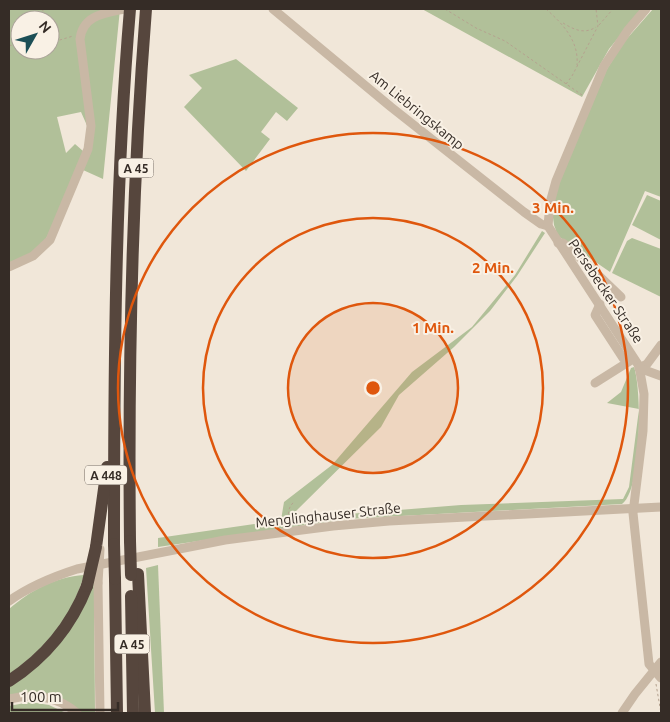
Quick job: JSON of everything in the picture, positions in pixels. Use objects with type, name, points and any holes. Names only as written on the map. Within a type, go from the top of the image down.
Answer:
[{"type":"highway","name":"A 45","points":[[117,713],[114,403],[118,215],[130,9]]},
{"type":"highway","name":"A 45","points":[[133,713],[134,574],[131,537],[133,236],[146,9]]},
{"type":"highway","name":"A 448","points":[[9,682],[32,664],[58,639],[93,584],[114,403]]},
{"type":"highway","points":[[134,574],[145,713]]},
{"type":"street","points":[[9,267],[33,256],[50,240],[88,149],[91,126],[81,34],[88,21],[103,13],[124,9]]},
{"type":"street","name":"Am Liebringskamp","points":[[273,9],[399,114],[524,212],[541,224],[548,226]]},
{"type":"street","points":[[548,226],[550,203],[556,181],[589,100],[613,50],[646,9]]},
{"type":"street","name":"Persebecker Straße","points":[[548,226],[558,243],[578,262],[632,360],[639,368],[644,394],[643,431],[633,509],[649,664],[653,670]]},
{"type":"street","points":[[578,262],[621,296]]},
{"type":"street","points":[[639,368],[648,364],[661,345]]},
{"type":"street","points":[[595,383],[632,360]]},
{"type":"street","points":[[639,368],[661,376]]},
{"type":"street","name":"Menglinghauser Straße","points":[[9,601],[25,590],[53,577],[77,569],[216,542],[292,531],[390,521],[661,507]]},
{"type":"street","points":[[93,584],[100,713]]},
{"type":"street","points":[[622,713],[661,662]]},
{"type":"street","points":[[653,670],[661,678]]},
{"type":"street","points":[[9,699],[24,696],[49,698],[77,713]]},
{"type":"path","points":[[445,9],[476,28],[505,41],[540,63],[589,100]]},
{"type":"path","points":[[546,9],[562,22],[579,31],[590,31],[598,26]]},
{"type":"path","points":[[596,9],[598,26]]},
{"type":"path","points":[[566,84],[598,26],[613,9]]},
{"type":"path","points":[[562,22],[578,53],[577,66]]},
{"type":"path","points":[[60,40],[81,34]]},
{"type":"path","points":[[292,531],[288,513],[289,506],[294,502]]},
{"type":"path","points":[[653,670],[661,713]]},
{"type":"green space","points":[[9,9],[120,9],[103,179],[83,170],[93,139],[81,112],[57,117],[66,153],[75,144],[83,151],[77,173],[44,243],[28,255],[9,264]]},
{"type":"green space","points":[[422,9],[642,9],[609,49],[582,97]]},
{"type":"green space","points":[[653,9],[661,9],[661,197],[645,191],[610,272],[558,236],[552,210],[557,187],[607,69],[624,42]]},
{"type":"green space","points":[[236,59],[298,108],[287,121],[276,112],[261,132],[270,139],[246,171],[184,107],[202,88],[189,75]]},
{"type":"green space","points":[[647,195],[661,201],[661,240],[632,225]]},
{"type":"green space","points":[[542,231],[545,233],[517,276],[490,311],[454,347],[399,395],[381,427],[295,512],[299,518],[461,505],[623,499],[629,487],[639,411],[637,461],[629,495],[622,504],[347,519],[158,547],[158,538],[281,520],[284,502],[332,465],[412,372],[472,327],[515,275]]},
{"type":"green space","points":[[632,238],[661,249],[661,297],[612,273],[627,241]]},
{"type":"green space","points":[[634,367],[637,379],[639,409],[607,403],[621,392],[631,368]]},
{"type":"green space","points":[[158,565],[164,713],[155,713],[146,568]]},
{"type":"green space","points":[[84,575],[72,605],[56,631],[22,665],[9,674],[9,609],[35,590],[63,578]]},
{"type":"green space","points":[[94,580],[95,713],[81,713],[59,699],[9,697],[9,687],[19,681]]},
{"type":"green space","points":[[30,702],[49,705],[66,713],[9,713],[9,706]]}]
